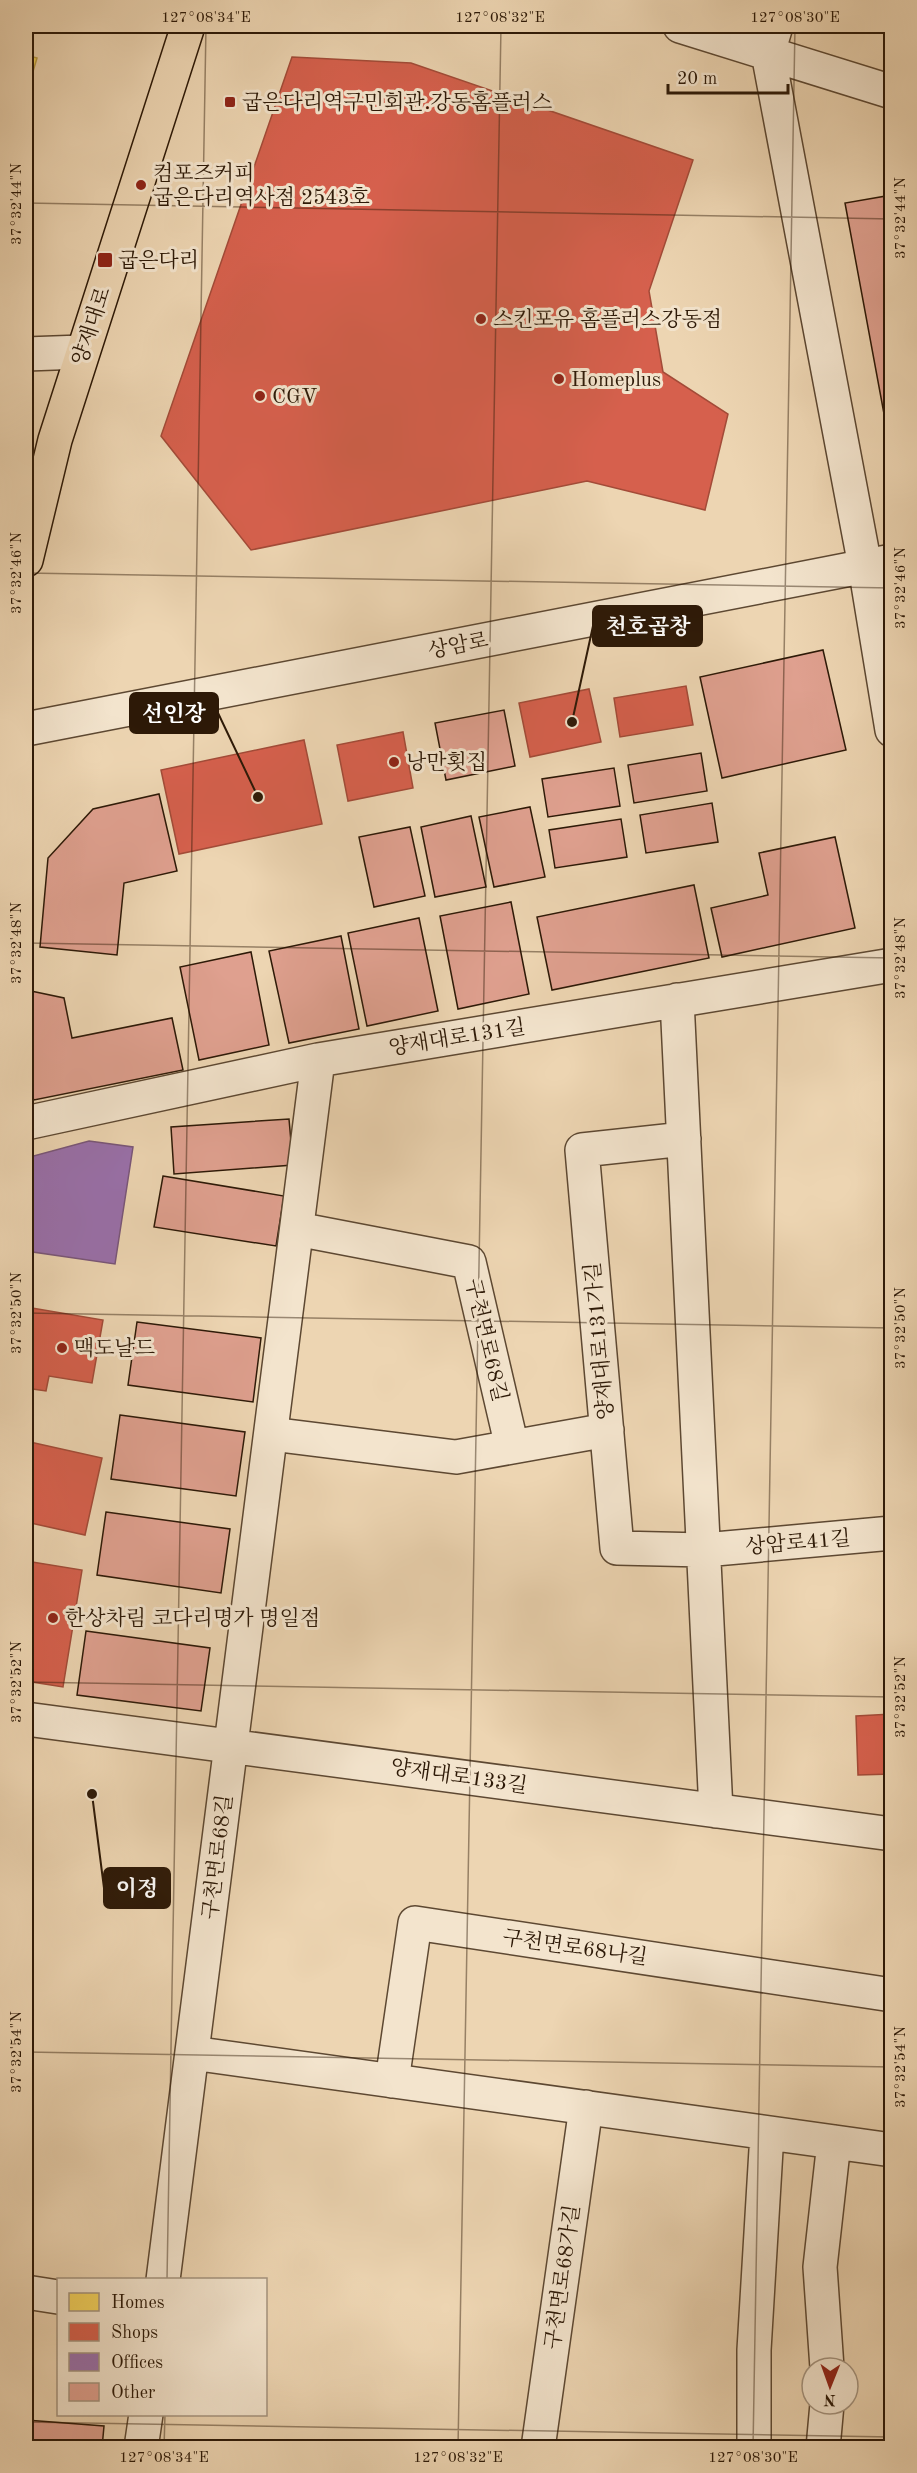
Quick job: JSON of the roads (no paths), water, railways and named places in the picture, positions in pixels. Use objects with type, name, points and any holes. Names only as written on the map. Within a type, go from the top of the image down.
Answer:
[{"type":"main road","name":"양재대로","points":[[26,560],[55,440],[188,26]]},
{"type":"street","points":[[680,26],[772,39],[891,92]]},
{"type":"street","points":[[772,39],[878,563],[891,730]]},
{"type":"street","points":[[26,354],[82,352]]},
{"type":"street","name":"상암로","points":[[26,729],[878,563]]},
{"type":"street","name":"양재대로131길","points":[[26,1123],[318,1060],[891,965]]},
{"type":"street","points":[[677,1000],[716,1811]]},
{"type":"street","name":"구천면로68길","points":[[163,2278],[318,1060]]},
{"type":"street","name":"양재대로131가길","points":[[684,1139],[582,1150],[617,1548],[704,1551]]},
{"type":"street","name":"구천면로68길","points":[[297,1229],[469,1262],[513,1447]]},
{"type":"street","points":[[271,1434],[456,1457],[607,1430]]},
{"type":"street","name":"상암로41길","points":[[704,1551],[891,1533]]},
{"type":"street","name":"양재대로133길","points":[[26,1719],[891,1834]]},
{"type":"street","name":"구천면로68나길","points":[[392,2081],[415,1923],[891,1995]]},
{"type":"street","points":[[192,2053],[891,2150]]},
{"type":"street","name":"구천면로68가길","points":[[538,2448],[586,2107]]},
{"type":"street","points":[[754,2448],[754,2350],[767,2133]]},
{"type":"street","points":[[825,2356],[820,2266],[834,2142]]},
{"type":"street","points":[[26,2292],[57,2297]]},
{"type":"street","points":[[141,2448],[146,2416]]},
{"type":"street","points":[[823,2448],[826,2416]]},
{"type":"place","name":"굽은다리역구민회관.강동홈플러스","points":[[230,102]]},
{"type":"place","name":"컴포즈커피 굽은다리역사점 2543호","points":[[141,185]]},
{"type":"place","name":"굽은다리","points":[[105,260]]},
{"type":"place","name":"스킨포유 홈플러스강동점","points":[[481,319]]},
{"type":"place","name":"Homeplus","points":[[559,379]]},
{"type":"place","name":"CGV","points":[[260,396]]},
{"type":"place","name":"천호곱창","points":[[572,722]]},
{"type":"place","name":"낭만횟집","points":[[394,762]]},
{"type":"place","name":"선인장","points":[[258,797]]},
{"type":"place","name":"맥도날드","points":[[62,1348]]},
{"type":"place","name":"한상차림 코다리명가 명일점","points":[[53,1618]]},
{"type":"place","name":"이정","points":[[92,1794]]}]
